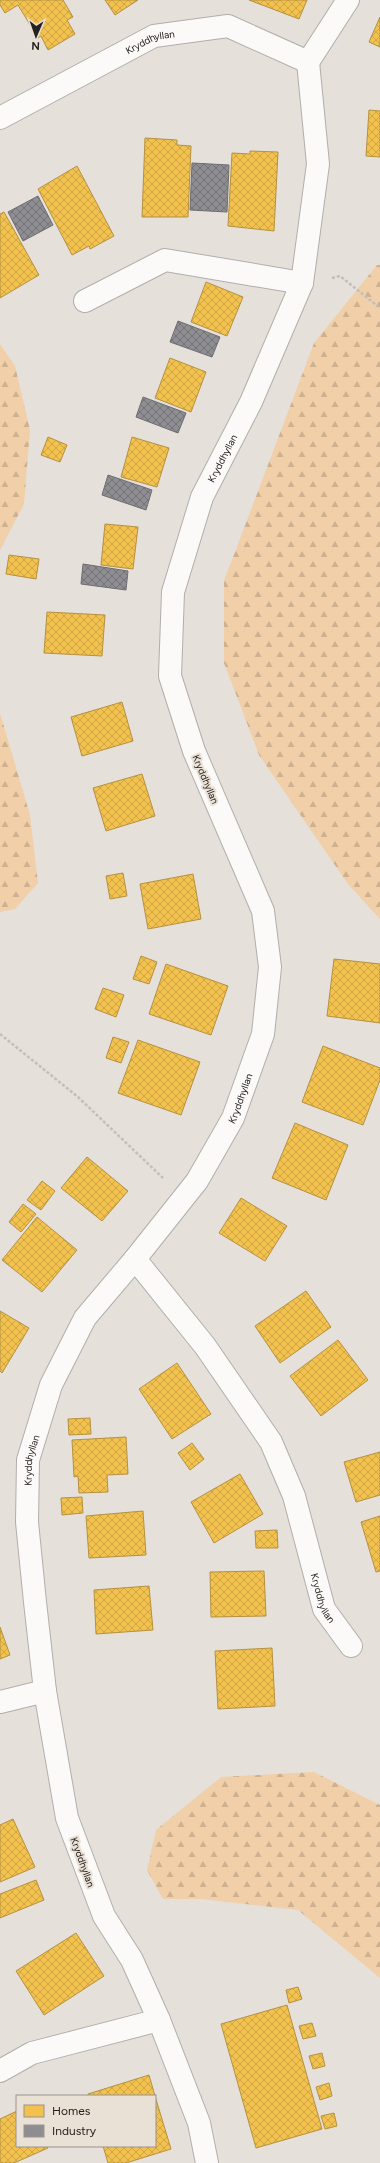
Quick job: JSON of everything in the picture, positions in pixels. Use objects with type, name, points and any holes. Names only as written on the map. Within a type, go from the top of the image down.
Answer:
[{"type":"street","points":[[308,62],[348,0]]},
{"type":"street","name":"Kryddhyllan","points":[[0,118],[154,36],[228,26],[308,62],[318,164],[302,283],[251,402],[202,497],[173,592],[170,676],[194,751],[263,911],[270,967],[263,1034],[233,1118],[197,1181],[135,1259],[85,1318],[50,1385],[28,1460],[27,1522],[45,1691],[67,1818],[104,1916],[132,1960],[159,2020],[199,2123],[207,2163]]},
{"type":"street","points":[[85,301],[165,260],[302,283]]},
{"type":"street","name":"Kryddhyllan","points":[[135,1259],[205,1346],[270,1442],[294,1496],[324,1609],[351,1646]]},
{"type":"street","points":[[0,1702],[45,1691]]},
{"type":"street","points":[[0,2071],[32,2053],[159,2020]]},
{"type":"path","points":[[302,283],[340,276],[380,308]]},
{"type":"path","points":[[0,1034],[78,1097],[183,1198]]},
{"type":"green space","points":[[377,265],[380,265],[380,919],[348,884],[259,755],[224,663],[224,581],[314,343]]},
{"type":"green space","points":[[0,344],[15,366],[30,430],[24,504],[0,550]]},
{"type":"green space","points":[[0,713],[30,815],[38,883],[15,909],[0,912]]},
{"type":"green space","points":[[314,1772],[380,1805],[380,1978],[298,1910],[201,1899],[163,1899],[147,1870],[156,1830],[221,1777]]},
{"type":"building: Homes","points":[[0,0],[63,0],[73,17],[67,20],[75,34],[48,50],[41,36],[38,38],[18,5],[5,13],[0,5]]},
{"type":"building: Homes","points":[[105,0],[138,0],[115,15]]},
{"type":"building: Homes","points":[[249,0],[307,0],[299,19]]},
{"type":"building: Homes","points":[[380,17],[380,47],[369,42]]},
{"type":"building: Homes","points":[[369,110],[380,111],[380,157],[366,156]]},
{"type":"building: Homes","points":[[145,138],[177,140],[177,145],[191,146],[188,217],[142,217]]},
{"type":"building: Homes","points":[[250,151],[278,152],[274,231],[228,226],[232,153],[250,154]]},
{"type":"building: Homes","points":[[77,166],[114,236],[90,249],[89,246],[72,255],[38,189]]},
{"type":"building: Homes","points":[[4,212],[39,275],[0,298],[0,214]]},
{"type":"building: Homes","points":[[206,282],[243,297],[227,336],[191,322]]},
{"type":"building: Homes","points":[[170,358],[206,372],[191,412],[155,398]]},
{"type":"building: Homes","points":[[48,437],[67,445],[60,462],[41,455]]},
{"type":"building: Homes","points":[[132,437],[169,448],[157,487],[121,477]]},
{"type":"building: Homes","points":[[105,524],[138,527],[133,569],[101,565]]},
{"type":"building: Homes","points":[[9,555],[39,559],[36,579],[6,574]]},
{"type":"building: Homes","points":[[47,612],[105,615],[102,656],[44,653]]},
{"type":"building: Homes","points":[[122,702],[133,741],[82,756],[71,717]]},
{"type":"building: Homes","points":[[142,774],[155,816],[106,831],[93,788]]},
{"type":"building: Homes","points":[[123,873],[127,896],[110,899],[106,876]]},
{"type":"building: Homes","points":[[193,874],[201,919],[148,929],[140,884]]},
{"type":"building: Homes","points":[[141,956],[157,962],[149,984],[133,979]]},
{"type":"building: Homes","points":[[334,959],[380,964],[380,1023],[327,1016]]},
{"type":"building: Homes","points":[[166,964],[228,986],[211,1035],[149,1014]]},
{"type":"building: Homes","points":[[103,988],[124,995],[116,1017],[95,1009]]},
{"type":"building: Homes","points":[[113,1037],[129,1042],[121,1063],[106,1058]]},
{"type":"building: Homes","points":[[138,1040],[200,1062],[181,1115],[118,1093]]},
{"type":"building: Homes","points":[[323,1046],[380,1068],[380,1080],[363,1125],[302,1102]]},
{"type":"building: Homes","points":[[295,1123],[348,1145],[326,1200],[272,1178]]},
{"type":"building: Homes","points":[[87,1157],[128,1191],[102,1221],[61,1188]]},
{"type":"building: Homes","points":[[42,1181],[55,1191],[41,1210],[27,1200]]},
{"type":"building: Homes","points":[[241,1198],[287,1226],[265,1261],[219,1233]]},
{"type":"building: Homes","points":[[23,1204],[36,1214],[21,1232],[9,1222]]},
{"type":"building: Homes","points":[[37,1217],[77,1250],[42,1292],[2,1260]]},
{"type":"building: Homes","points":[[306,1291],[331,1327],[280,1363],[255,1326]]},
{"type":"building: Homes","points":[[0,1311],[29,1328],[2,1373],[0,1371]]},
{"type":"building: Homes","points":[[338,1340],[368,1380],[321,1416],[290,1376]]},
{"type":"building: Homes","points":[[177,1363],[211,1414],[172,1439],[139,1389]]},
{"type":"building: Homes","points":[[90,1418],[91,1434],[69,1435],[68,1419]]},
{"type":"building: Homes","points":[[126,1437],[128,1474],[107,1475],[108,1492],[79,1493],[78,1476],[74,1477],[72,1440]]},
{"type":"building: Homes","points":[[192,1443],[204,1459],[190,1470],[178,1453]]},
{"type":"building: Homes","points":[[380,1452],[380,1495],[356,1502],[344,1462]]},
{"type":"building: Homes","points":[[240,1474],[263,1514],[214,1543],[191,1502]]},
{"type":"building: Homes","points":[[82,1497],[83,1513],[62,1515],[61,1498]]},
{"type":"building: Homes","points":[[143,1511],[146,1555],[89,1558],[86,1516]]},
{"type":"building: Homes","points":[[380,1516],[380,1571],[376,1572],[361,1522]]},
{"type":"building: Homes","points":[[277,1530],[278,1548],[256,1548],[255,1531]]},
{"type":"building: Homes","points":[[264,1571],[266,1616],[211,1617],[210,1572]]},
{"type":"building: Homes","points":[[149,1586],[153,1630],[96,1634],[94,1590]]},
{"type":"building: Homes","points":[[0,1627],[10,1655],[0,1659]]},
{"type":"building: Homes","points":[[272,1648],[275,1706],[218,1709],[215,1651]]},
{"type":"building: Homes","points":[[13,1819],[35,1867],[0,1882],[0,1825]]},
{"type":"building: Homes","points":[[36,1880],[44,1900],[0,1918],[0,1894]]},
{"type":"building: Homes","points":[[76,1933],[104,1976],[44,2015],[16,1971]]},
{"type":"building: Homes","points":[[298,1987],[302,1999],[289,2003],[286,1990]]},
{"type":"building: Homes","points":[[287,2005],[322,2129],[256,2148],[221,2024]]},
{"type":"building: Homes","points":[[312,2023],[316,2036],[303,2039],[299,2026]]},
{"type":"building: Homes","points":[[322,2053],[325,2066],[313,2069],[309,2056]]},
{"type":"building: Homes","points":[[149,2075],[155,2095],[88,2095]]},
{"type":"building: Homes","points":[[329,2083],[332,2096],[320,2100],[316,2087]]},
{"type":"building: Homes","points":[[156,2099],[171,2149],[126,2163],[108,2163],[103,2147],[156,2147]]},
{"type":"building: Homes","points":[[16,2111],[16,2147],[48,2148],[14,2163],[0,2163],[0,2119]]},
{"type":"building: Homes","points":[[334,2113],[337,2126],[325,2129],[321,2116]]},
{"type":"building: Industry","points":[[192,163],[229,165],[227,212],[190,210]]},
{"type":"building: Industry","points":[[38,196],[53,225],[23,241],[8,212]]},
{"type":"building: Industry","points":[[178,321],[220,337],[212,357],[170,342]]},
{"type":"building: Industry","points":[[143,397],[186,413],[178,433],[136,417]]},
{"type":"building: Industry","points":[[108,475],[152,490],[146,510],[102,495]]},
{"type":"building: Industry","points":[[83,564],[128,571],[126,590],[81,584]]}]
